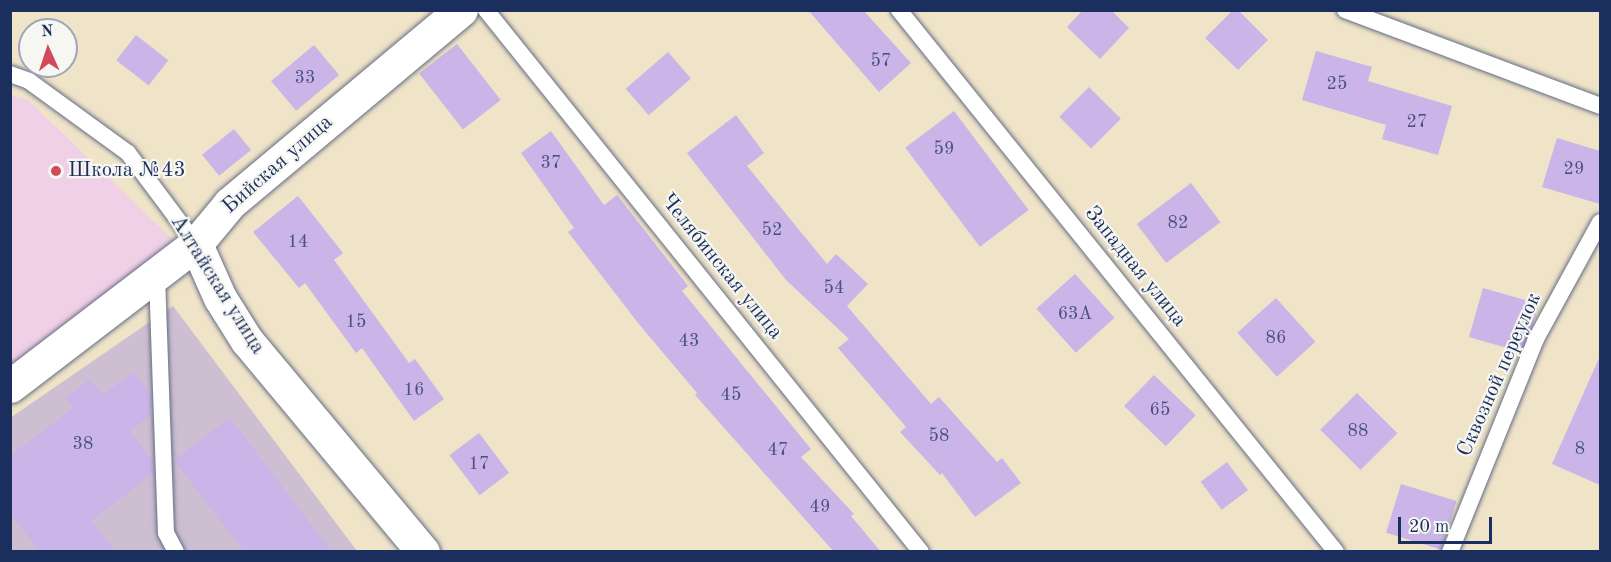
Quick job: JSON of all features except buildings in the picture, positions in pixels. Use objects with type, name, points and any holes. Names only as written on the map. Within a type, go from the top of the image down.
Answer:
[{"type":"street","name":"Бийская улица","points":[[10,386],[196,244],[230,203],[461,10]]},
{"type":"street","name":"Алтайская улица","points":[[196,244],[220,298],[247,341],[423,552]]},
{"type":"lane","name":"Челябинская улица","points":[[486,10],[921,552]]},
{"type":"lane","name":"Западная улица","points":[[899,10],[1336,552]]},
{"type":"lane","points":[[1346,10],[1600,105]]},
{"type":"lane","name":"Алтайская улица","points":[[10,74],[29,81],[128,153],[196,244]]},
{"type":"lane","name":"Сквозной переулок","points":[[1450,552],[1536,339],[1600,222]]},
{"type":"lane","points":[[157,276],[166,533],[176,552]]},
{"type":"shaded area","name":"Школа №43","points":[[11,96],[28,100],[175,242],[11,366]]},
{"type":"shaded area","points":[[173,306],[357,551],[11,551],[10,418]]},
{"type":"place","name":"Школа №43","points":[[56,171]]}]
